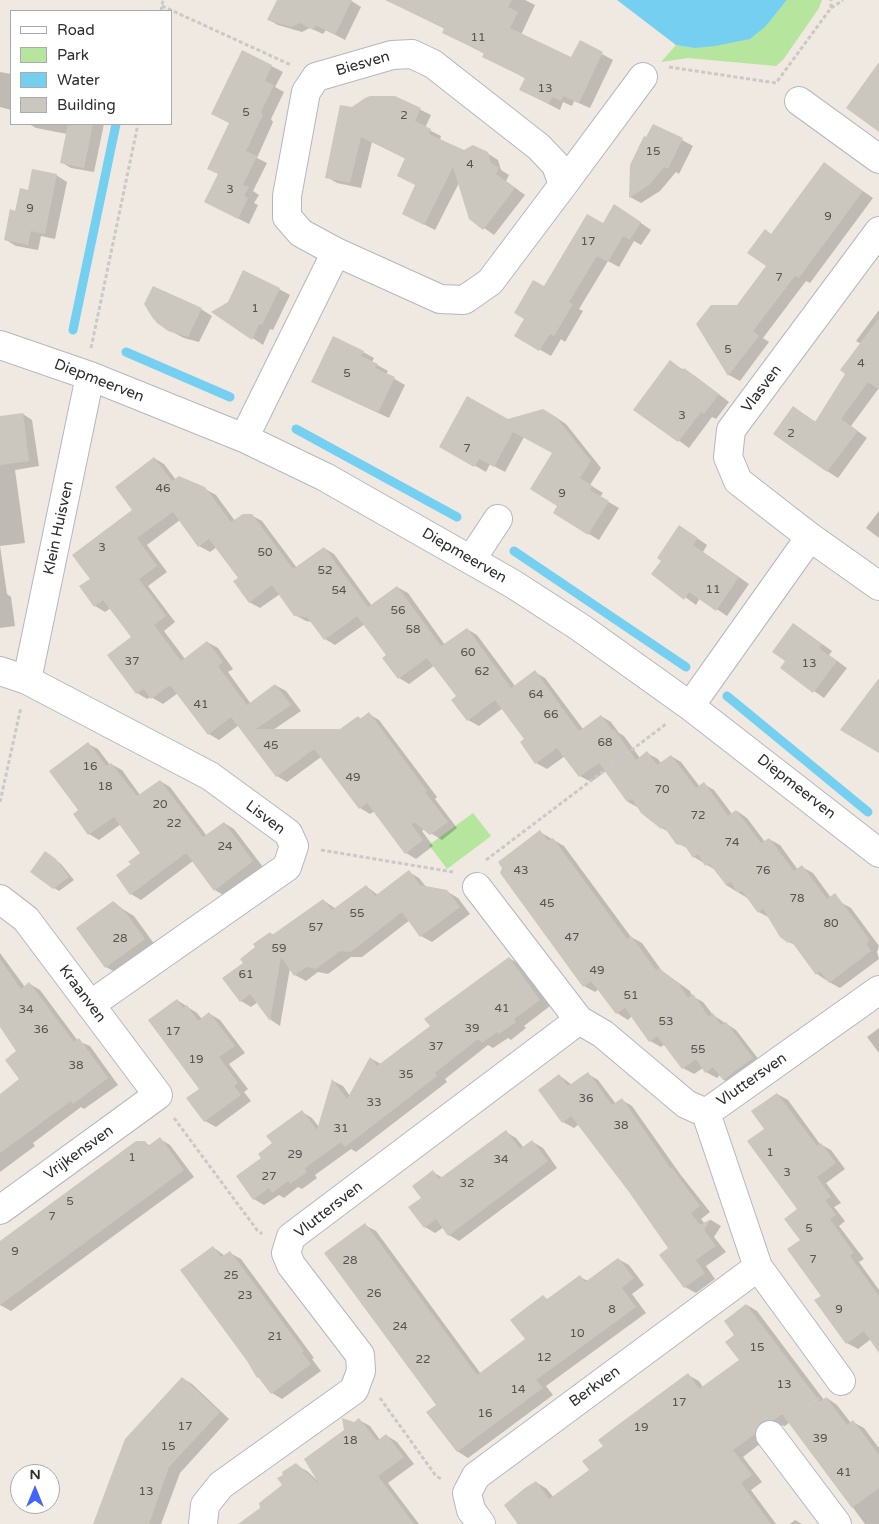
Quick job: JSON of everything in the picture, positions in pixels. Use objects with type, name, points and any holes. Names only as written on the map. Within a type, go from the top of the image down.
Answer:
[{"type":"street","name":"Biesven","points":[[563,185],[556,165],[539,147],[433,64],[412,54],[392,55],[316,77],[306,92],[287,196],[288,217],[301,233],[336,252],[440,299],[464,300],[490,282],[563,185],[643,77]]},
{"type":"street","points":[[799,101],[879,159]]},
{"type":"street","name":"Vlasven","points":[[879,231],[731,430],[728,458],[738,481],[810,537],[879,586]]},
{"type":"street","points":[[244,438],[336,252]]},
{"type":"street","name":"Diepmeerven","points":[[0,345],[90,376],[244,438],[325,477],[514,584],[690,706],[879,852]]},
{"type":"street","name":"Klein Huisven","points":[[28,680],[90,376]]},
{"type":"street","points":[[471,560],[498,519]]},
{"type":"street","points":[[690,706],[810,537]]},
{"type":"street","name":"Lisven","points":[[0,671],[28,680],[210,776],[288,833],[294,846],[287,867],[90,1006]]},
{"type":"street","name":"Vluttersven","points":[[472,881],[579,1020],[603,1034],[686,1104],[706,1113],[879,990]]},
{"type":"street","name":"Kraanven","points":[[0,899],[26,919],[158,1096]]},
{"type":"street","name":"Vluttersven","points":[[361,1371],[360,1355],[291,1265],[286,1254],[291,1237],[579,1020]]},
{"type":"street","name":"Vrijkensven","points":[[0,1210],[158,1096]]},
{"type":"street","points":[[706,1113],[758,1267],[841,1381]]},
{"type":"street","name":"Berkven","points":[[467,1493],[476,1476],[758,1267]]},
{"type":"street","points":[[203,1524],[205,1505],[221,1485],[354,1390],[361,1371]]},
{"type":"street","points":[[770,1435],[837,1524]]},
{"type":"street","points":[[467,1493],[471,1510],[481,1524]]},
{"type":"path","points":[[161,10],[163,0]]},
{"type":"path","points":[[831,0],[831,8]]},
{"type":"path","points":[[643,77],[658,67],[678,67],[776,83],[831,8],[843,0]]},
{"type":"path","points":[[162,6],[171,10]]},
{"type":"path","points":[[172,11],[316,77]]},
{"type":"path","points":[[90,376],[90,350],[138,125]]},
{"type":"path","points":[[0,802],[28,680]]},
{"type":"path","points":[[294,846],[472,881],[690,706]]},
{"type":"path","points":[[158,1096],[257,1230],[286,1254]]},
{"type":"path","points":[[361,1371],[436,1476],[467,1493]]},
{"type":"path","points":[[770,1435],[841,1381]]},
{"type":"green space","points":[[787,0],[822,0],[819,8],[783,60],[776,66],[688,58],[661,62],[676,45],[694,48],[766,26]]},
{"type":"green space","points":[[473,813],[491,836],[447,869],[429,845]]},
{"type":"water","points":[[617,0],[787,0],[766,26],[750,39],[694,48],[676,45]]},
{"type":"building","points":[[277,0],[352,0],[335,35],[315,25],[313,30],[300,23],[291,27],[267,20]]},
{"type":"building","points":[[385,0],[512,0],[508,7],[518,12],[510,28],[571,57],[580,40],[603,52],[579,103],[563,96],[561,101],[552,97],[549,104],[519,90],[525,78],[482,57],[484,53],[442,33],[444,28]]},
{"type":"building","points":[[242,50],[272,65],[265,81],[274,85],[261,112],[263,115],[246,151],[257,156],[243,185],[249,187],[244,196],[248,198],[238,219],[204,202],[218,174],[207,169],[229,123],[211,114]]},
{"type":"building","points":[[879,62],[879,132],[846,108]]},
{"type":"building","points":[[370,96],[395,96],[421,108],[415,121],[431,129],[429,134],[464,150],[473,145],[488,152],[491,163],[499,168],[496,174],[515,188],[483,230],[469,219],[453,167],[424,225],[402,214],[415,185],[397,176],[405,158],[361,137],[350,183],[325,178],[340,105],[352,107]]},
{"type":"building","points":[[653,124],[683,138],[668,169],[664,167],[649,185],[629,198],[630,165],[644,136],[646,137]]},
{"type":"building","points":[[68,125],[93,125],[84,168],[60,163]]},
{"type":"building","points":[[824,162],[863,191],[799,278],[795,276],[753,331],[759,336],[728,376],[696,324],[711,305],[737,305],[766,266],[747,253],[765,229],[771,234]]},
{"type":"building","points":[[32,169],[57,174],[45,234],[31,231],[28,245],[4,240],[10,209],[15,211],[20,188],[28,190]]},
{"type":"building","points":[[614,204],[641,222],[630,240],[623,236],[608,262],[597,256],[569,302],[573,304],[554,336],[550,334],[539,351],[514,336],[524,319],[514,313],[533,280],[544,286],[587,214],[603,223]]},
{"type":"building","points":[[243,270],[280,288],[262,325],[259,324],[252,340],[211,312],[228,302]]},
{"type":"building","points":[[153,286],[202,308],[188,337],[168,331],[152,317],[144,304]]},
{"type":"building","points":[[879,318],[879,389],[868,382],[841,419],[858,431],[827,472],[773,434],[793,406],[815,422],[845,374],[840,370]]},
{"type":"building","points":[[333,336],[364,351],[361,356],[378,364],[375,368],[395,377],[378,413],[311,382]]},
{"type":"building","points":[[670,360],[719,394],[704,414],[701,412],[678,442],[633,410]]},
{"type":"building","points":[[467,396],[508,419],[543,409],[556,417],[591,461],[580,478],[593,486],[590,490],[609,501],[588,535],[553,513],[557,506],[530,489],[552,453],[513,432],[494,467],[479,459],[474,467],[439,447]]},
{"type":"building","points":[[23,413],[29,461],[0,465],[0,416]]},
{"type":"building","points":[[154,457],[172,481],[179,476],[205,487],[231,522],[243,514],[252,514],[293,569],[324,547],[368,607],[397,586],[441,646],[467,628],[511,688],[535,670],[579,731],[601,715],[612,730],[614,729],[636,760],[647,751],[657,765],[671,755],[696,788],[704,782],[728,816],[736,810],[761,843],[769,838],[794,871],[802,865],[827,899],[835,893],[869,939],[867,945],[871,951],[829,983],[820,971],[816,975],[791,941],[788,943],[780,937],[763,909],[758,913],[742,891],[738,893],[731,882],[726,885],[709,863],[705,866],[698,854],[693,858],[685,846],[676,844],[664,827],[661,829],[641,813],[632,799],[627,802],[599,763],[579,777],[557,748],[535,764],[520,742],[524,739],[495,700],[467,721],[451,700],[456,696],[427,658],[398,679],[382,658],[386,655],[357,616],[324,640],[307,617],[294,616],[272,585],[249,603],[233,581],[238,578],[209,539],[198,547],[173,512],[137,538],[157,566],[139,579],[166,616],[154,625],[181,661],[207,641],[223,662],[218,666],[247,705],[275,684],[291,705],[256,729],[340,729],[358,716],[360,719],[369,712],[448,822],[430,835],[414,822],[412,825],[423,840],[405,854],[367,803],[359,809],[314,749],[276,777],[231,717],[208,735],[170,685],[151,699],[144,689],[136,694],[107,655],[131,637],[103,600],[94,607],[79,586],[90,579],[72,555],[132,510],[115,487]]},
{"type":"building","points":[[679,525],[698,538],[693,545],[739,577],[716,611],[689,592],[684,600],[651,574],[661,561],[657,558]]},
{"type":"building","points":[[793,623],[822,644],[819,648],[837,661],[813,693],[780,668],[785,661],[772,652]]},
{"type":"building","points":[[879,678],[879,753],[840,730]]},
{"type":"building","points":[[88,742],[106,766],[111,763],[137,796],[160,780],[203,837],[224,822],[253,861],[214,891],[186,853],[130,895],[116,875],[131,864],[128,862],[140,853],[114,817],[88,835],[73,814],[78,810],[49,771]]},
{"type":"building","points":[[540,830],[548,841],[553,838],[627,939],[631,936],[656,970],[659,968],[679,984],[688,998],[693,994],[709,1017],[713,1013],[721,1025],[726,1022],[753,1058],[723,1080],[713,1067],[705,1073],[696,1059],[682,1069],[657,1036],[649,1042],[625,1008],[616,1014],[591,981],[583,987],[500,873],[502,868],[498,862]]},
{"type":"building","points":[[45,851],[56,859],[69,877],[53,889],[30,872]]},
{"type":"building","points":[[409,870],[420,885],[447,890],[460,907],[420,937],[402,912],[351,952],[340,951],[316,969],[306,967],[294,976],[281,957],[270,1021],[250,994],[240,1002],[222,978],[243,963],[240,959],[255,947],[253,944],[270,932],[272,935],[323,899],[332,910],[366,885],[375,896]]},
{"type":"building","points":[[113,901],[123,909],[145,939],[105,968],[76,928]]},
{"type":"building","points":[[509,957],[540,1000],[514,1019],[516,1022],[499,1034],[497,1032],[482,1043],[478,1039],[435,1073],[437,1076],[345,1147],[341,1142],[305,1168],[307,1172],[290,1184],[288,1181],[272,1193],[269,1188],[253,1200],[236,1176],[261,1158],[258,1154],[272,1143],[266,1136],[302,1110],[317,1130],[332,1079],[347,1099],[370,1057],[377,1066],[430,1026],[424,1019]]},
{"type":"building","points":[[0,959],[21,989],[29,982],[74,1042],[79,1038],[108,1078],[73,1104],[71,1101],[0,1153],[0,1094],[19,1079],[5,1060],[16,1051],[0,1027]]},
{"type":"building","points":[[177,999],[183,1008],[187,1005],[198,1021],[209,1012],[235,1046],[219,1057],[238,1083],[234,1086],[241,1095],[204,1122],[186,1098],[199,1089],[148,1020]]},
{"type":"building","points":[[588,1072],[612,1105],[622,1098],[671,1169],[700,1206],[691,1213],[700,1225],[711,1219],[704,1230],[716,1246],[696,1260],[705,1273],[684,1288],[659,1255],[668,1248],[629,1192],[571,1116],[562,1123],[538,1090],[559,1074],[568,1086]]},
{"type":"building","points":[[777,1093],[817,1146],[821,1143],[836,1163],[817,1177],[831,1197],[825,1200],[836,1215],[830,1219],[854,1253],[850,1256],[879,1296],[879,1353],[864,1331],[846,1344],[814,1300],[821,1296],[787,1249],[800,1240],[784,1219],[797,1209],[747,1141],[764,1129],[751,1111]]},
{"type":"building","points":[[506,1130],[520,1149],[532,1140],[548,1161],[448,1236],[436,1219],[424,1228],[408,1207],[421,1198],[412,1186],[433,1170],[439,1179]]},
{"type":"building","points":[[160,1137],[184,1170],[0,1305],[0,1241],[136,1141],[145,1141],[148,1146]]},
{"type":"building","points":[[365,1223],[477,1375],[525,1339],[510,1320],[543,1295],[547,1299],[580,1275],[585,1282],[618,1258],[634,1278],[622,1288],[636,1307],[536,1380],[543,1388],[457,1452],[426,1412],[436,1405],[324,1253]]},
{"type":"building","points":[[213,1246],[221,1257],[230,1251],[304,1351],[302,1353],[311,1364],[271,1394],[257,1378],[247,1361],[180,1270]]},
{"type":"building","points":[[746,1304],[820,1402],[826,1397],[847,1425],[853,1420],[879,1455],[879,1488],[852,1508],[782,1414],[774,1420],[761,1422],[756,1428],[755,1434],[733,1450],[752,1475],[741,1483],[771,1524],[516,1524],[504,1505],[525,1488],[536,1481],[549,1499],[589,1470],[582,1461],[603,1446],[598,1440],[688,1373],[699,1389],[739,1360],[725,1342],[734,1335],[724,1321]]},
{"type":"building","points":[[182,1377],[220,1412],[169,1467],[149,1524],[93,1524],[125,1439]]},
{"type":"building","points":[[342,1418],[354,1422],[359,1418],[377,1441],[386,1434],[404,1457],[378,1476],[414,1524],[238,1524],[260,1508],[259,1503],[282,1485],[277,1478],[283,1475],[282,1472],[296,1463],[319,1484],[304,1459],[344,1430]]},
{"type":"waterway","points":[[73,330],[116,125]]},
{"type":"waterway","points":[[126,352],[230,397]]},
{"type":"waterway","points":[[296,429],[457,517]]},
{"type":"waterway","points":[[514,551],[686,667]]},
{"type":"waterway","points":[[727,696],[868,812]]}]
